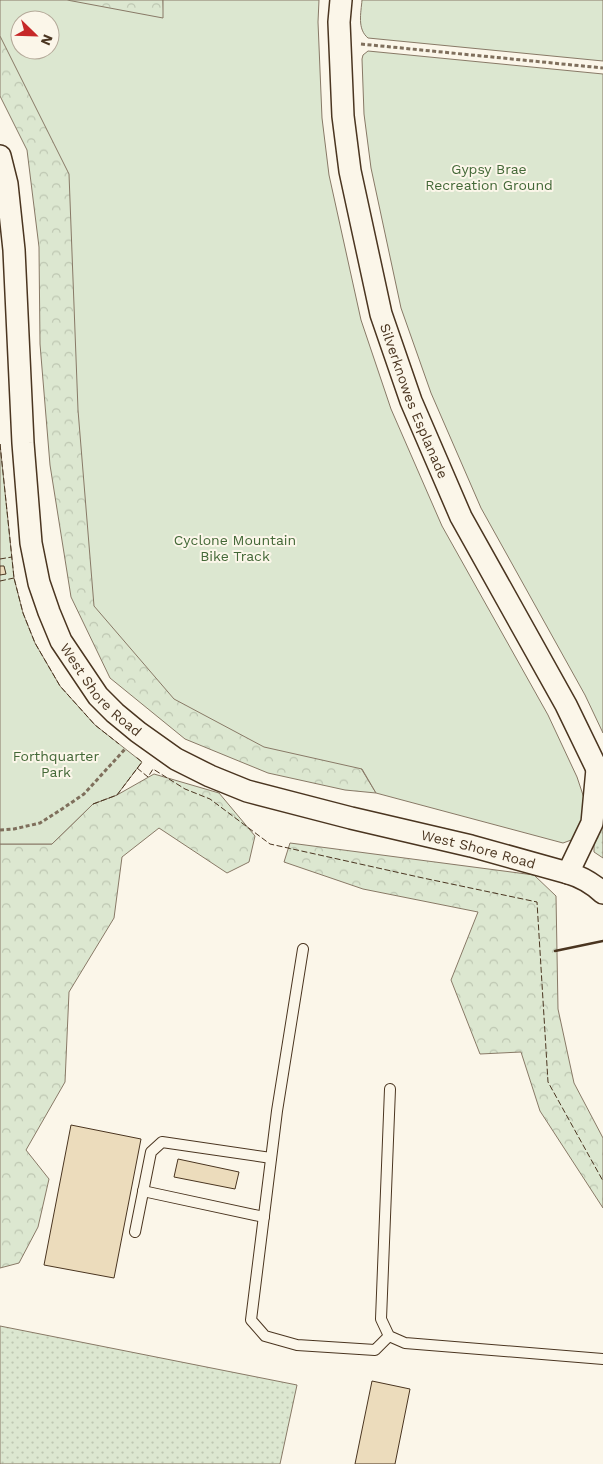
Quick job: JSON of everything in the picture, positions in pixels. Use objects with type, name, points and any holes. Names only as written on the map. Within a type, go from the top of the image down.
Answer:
[{"type":"street","name":"Silverknowes Esplanade","points":[[341,0],[339,22],[343,116],[350,172],[381,314],[411,401],[461,517],[566,705],[600,773],[592,822],[568,873]]},
{"type":"street","name":"West Shore Road","points":[[0,156],[7,184],[14,250],[24,461],[31,543],[39,582],[61,641],[98,696],[138,732],[176,759],[210,776],[247,791],[471,846],[582,877],[603,893]]},
{"type":"lane","points":[[303,949],[277,1111],[252,1320],[265,1336],[297,1345],[374,1350],[389,1336]]},
{"type":"lane","points":[[390,1089],[381,1319],[389,1336],[406,1343],[603,1359]]},
{"type":"lane","points":[[135,1232],[151,1152],[162,1142],[271,1158]]},
{"type":"lane","points":[[143,1191],[264,1217]]},
{"type":"path","points":[[340,42],[603,68]]},
{"type":"path","points":[[0,830],[14,829],[40,822],[84,794],[138,732]]},
{"type":"green space","points":[[0,0],[163,0],[169,127],[316,694],[376,793],[345,790],[268,773],[185,739],[110,678],[71,597],[50,465],[40,344],[39,247],[27,150],[0,96]]},
{"type":"green space","name":"Cyclone Mountain Bike Track","points":[[0,0],[67,0],[163,18],[163,0],[319,0],[318,22],[322,118],[329,175],[361,320],[391,409],[442,526],[548,715],[577,777],[587,807],[574,839],[563,843],[376,793],[362,769],[264,747],[174,699],[94,606],[78,410],[69,174],[12,60],[60,60],[60,10],[10,10],[10,56],[0,36]]},
{"type":"green space","points":[[362,0],[603,0],[603,61],[368,38],[361,25]]},
{"type":"green space","name":"Gypsy Brae Recreation Ground","points":[[368,51],[603,74],[603,733],[585,695],[481,508],[431,393],[401,308],[371,168],[364,114],[362,59],[363,55]]},
{"type":"green space","name":"Forthquarter Park","points":[[0,444],[14,578],[23,613],[35,643],[60,686],[95,725],[142,762],[117,795],[93,804],[52,844],[0,844]]},
{"type":"green space","points":[[154,774],[219,793],[255,836],[249,862],[227,873],[159,828],[122,857],[114,918],[69,992],[65,1082],[26,1150],[49,1179],[38,1227],[19,1263],[0,1268],[0,844],[52,844],[93,804],[117,795]]},
{"type":"green space","points":[[603,808],[603,858],[594,852],[594,841]]},
{"type":"green space","points":[[290,843],[534,875],[556,896],[558,1009],[574,1083],[603,1138],[603,1208],[540,1111],[521,1052],[480,1054],[451,980],[478,912],[363,889],[284,862]]},
{"type":"green space","points":[[0,1326],[297,1385],[280,1464],[0,1464]]},
{"type":"building","points":[[0,566],[4,566],[6,574],[0,575]]},
{"type":"building","points":[[71,1125],[141,1139],[114,1278],[44,1265]]},
{"type":"building","points":[[178,1159],[239,1172],[235,1189],[174,1177]]},
{"type":"building","points":[[372,1381],[410,1389],[395,1464],[355,1464]]},
{"type":"fence","points":[[0,444],[14,578],[23,613],[35,643],[60,686],[95,725],[119,744]]},
{"type":"fence","points":[[0,559],[12,557]]},
{"type":"fence","points":[[0,581],[14,578]]},
{"type":"fence","points":[[93,804],[117,795],[142,762],[136,757]]},
{"type":"fence","points":[[137,768],[148,777],[153,769],[185,789],[210,799],[270,844],[537,902],[548,1082],[603,1181]]},
{"type":"wall","points":[[555,951],[603,941]]}]
